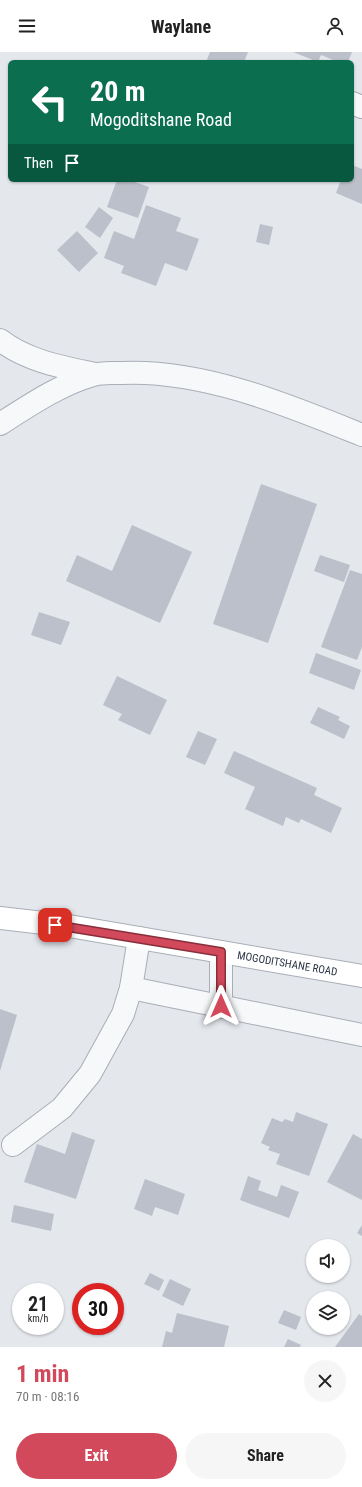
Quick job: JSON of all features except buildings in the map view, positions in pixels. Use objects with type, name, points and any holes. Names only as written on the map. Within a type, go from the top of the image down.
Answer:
[{"type":"main road","name":"MOGODITSHANE ROAD","points":[[0,918],[68,926],[362,976]]},
{"type":"street","points":[[0,340],[11,348],[49,365],[95,374],[142,372],[197,379],[265,398],[313,415],[362,435]]},
{"type":"street","points":[[0,424],[49,393],[95,374]]},
{"type":"street","points":[[13,1145],[62,1108],[90,1074],[123,1014],[131,988],[139,938]]},
{"type":"street","points":[[221,952],[221,1006]]},
{"type":"street","points":[[131,988],[362,1035]]},
{"type":"route","points":[[55,925],[221,952],[221,1006]]}]
